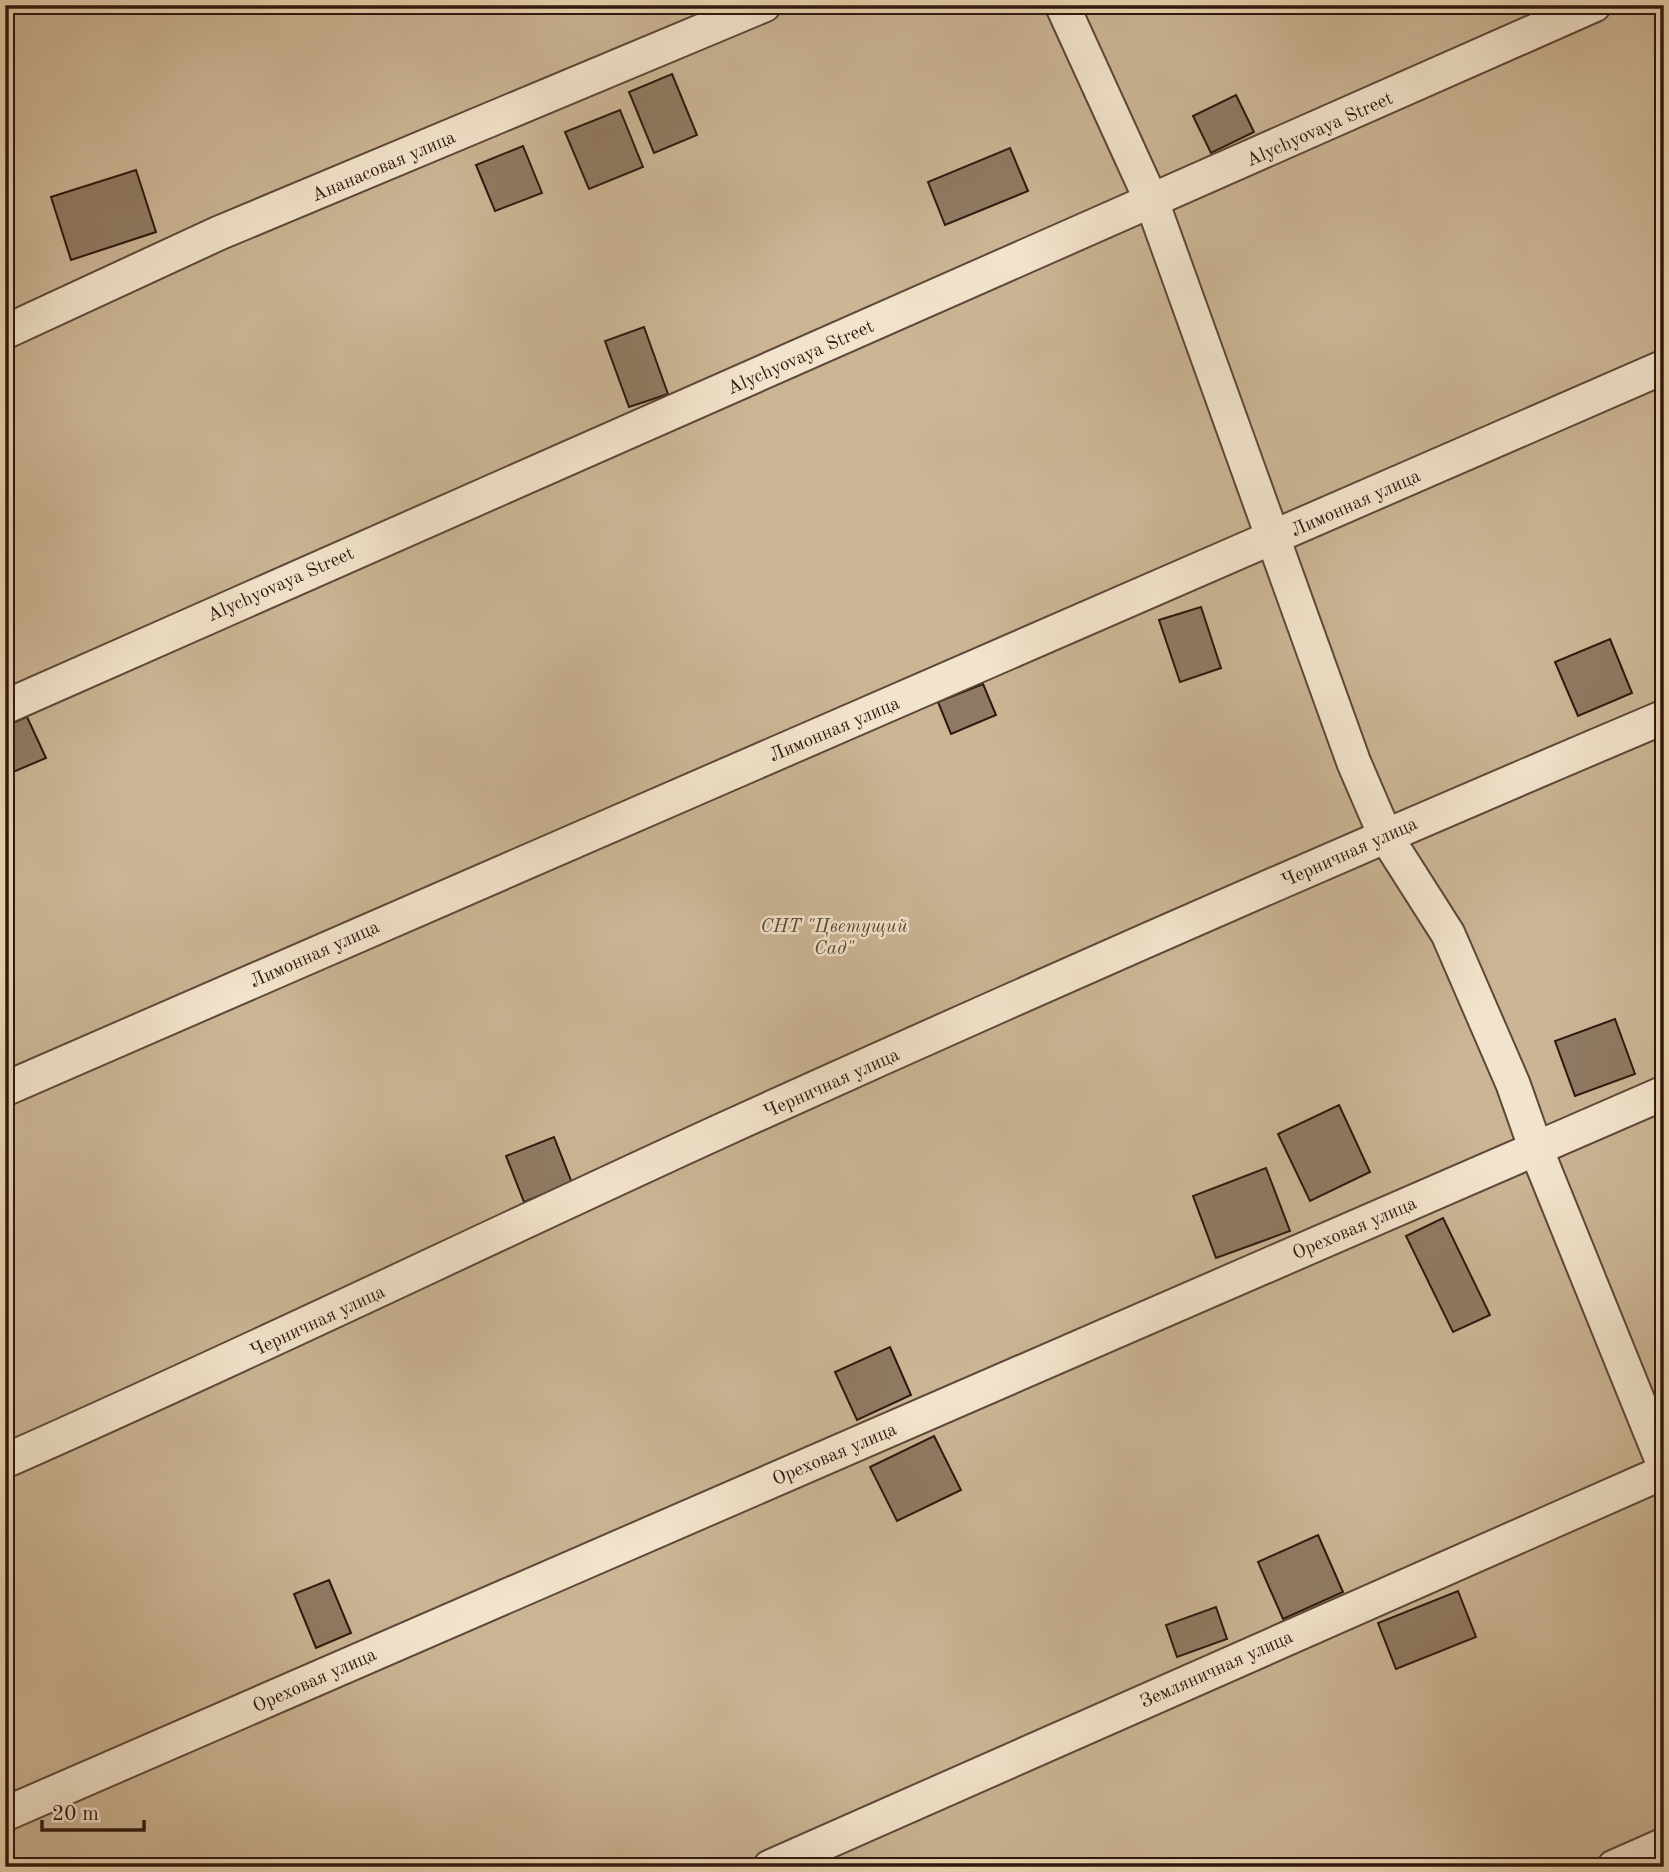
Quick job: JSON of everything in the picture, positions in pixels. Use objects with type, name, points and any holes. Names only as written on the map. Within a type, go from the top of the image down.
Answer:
[{"type":"street","name":"Ананасовая улица","points":[[5,332],[219,233],[764,5]]},
{"type":"street","points":[[1062,5],[1152,202],[1354,764],[1385,835],[1448,934],[1513,1084],[1536,1149],[1664,1465]]},
{"type":"street","name":"Alychyovaya Street","points":[[5,707],[1594,5]]},
{"type":"street","name":"Лимонная улица","points":[[5,1089],[1664,367]]},
{"type":"street","name":"Черничная улица","points":[[5,1461],[170,1388],[726,1129],[1385,835],[1664,717]]},
{"type":"street","name":"Ореховая улица","points":[[5,1814],[1664,1093]]},
{"type":"street","name":"Земляничная улица","points":[[770,1867],[1664,1472]]},
{"type":"street","points":[[1614,1867],[1664,1845]]},
{"type":"green space","name":"СНТ \"Цветущий Сад\"","points":[[5,5],[1664,5],[1664,1867],[5,1867]]},
{"type":"building","points":[[672,74],[697,135],[654,153],[629,92]]},
{"type":"building","points":[[1236,95],[1254,132],[1211,153],[1193,116]]},
{"type":"building","points":[[620,110],[643,167],[589,189],[565,132]]},
{"type":"building","points":[[523,146],[542,193],[495,211],[476,165]]},
{"type":"building","points":[[1010,148],[1028,191],[945,225],[928,182]]},
{"type":"building","points":[[136,170],[156,232],[71,260],[51,197]]},
{"type":"building","points":[[644,327],[668,394],[629,407],[605,341]]},
{"type":"building","points":[[1201,607],[1221,668],[1180,682],[1159,620]]},
{"type":"building","points":[[1610,639],[1632,693],[1578,716],[1555,662]]},
{"type":"building","points":[[983,684],[996,715],[951,734],[938,702]]},
{"type":"building","points":[[27,717],[46,758],[6,775],[5,726]]},
{"type":"building","points":[[1615,1019],[1635,1074],[1575,1096],[1555,1041]]},
{"type":"building","points":[[1339,1105],[1370,1172],[1310,1201],[1278,1134]]},
{"type":"building","points":[[554,1137],[572,1183],[524,1202],[506,1156]]},
{"type":"building","points":[[1266,1168],[1290,1231],[1216,1258],[1193,1196]]},
{"type":"building","points":[[1443,1218],[1490,1315],[1453,1332],[1406,1236]]},
{"type":"building","points":[[890,1347],[911,1395],[857,1420],[835,1372]]},
{"type":"building","points":[[934,1436],[961,1490],[897,1521],[870,1467]]},
{"type":"building","points":[[1318,1535],[1343,1592],[1283,1619],[1258,1562]]},
{"type":"building","points":[[329,1580],[351,1633],[316,1648],[294,1594]]},
{"type":"building","points":[[1458,1591],[1476,1637],[1396,1669],[1378,1623]]},
{"type":"building","points":[[1216,1607],[1227,1639],[1177,1657],[1166,1625]]}]
